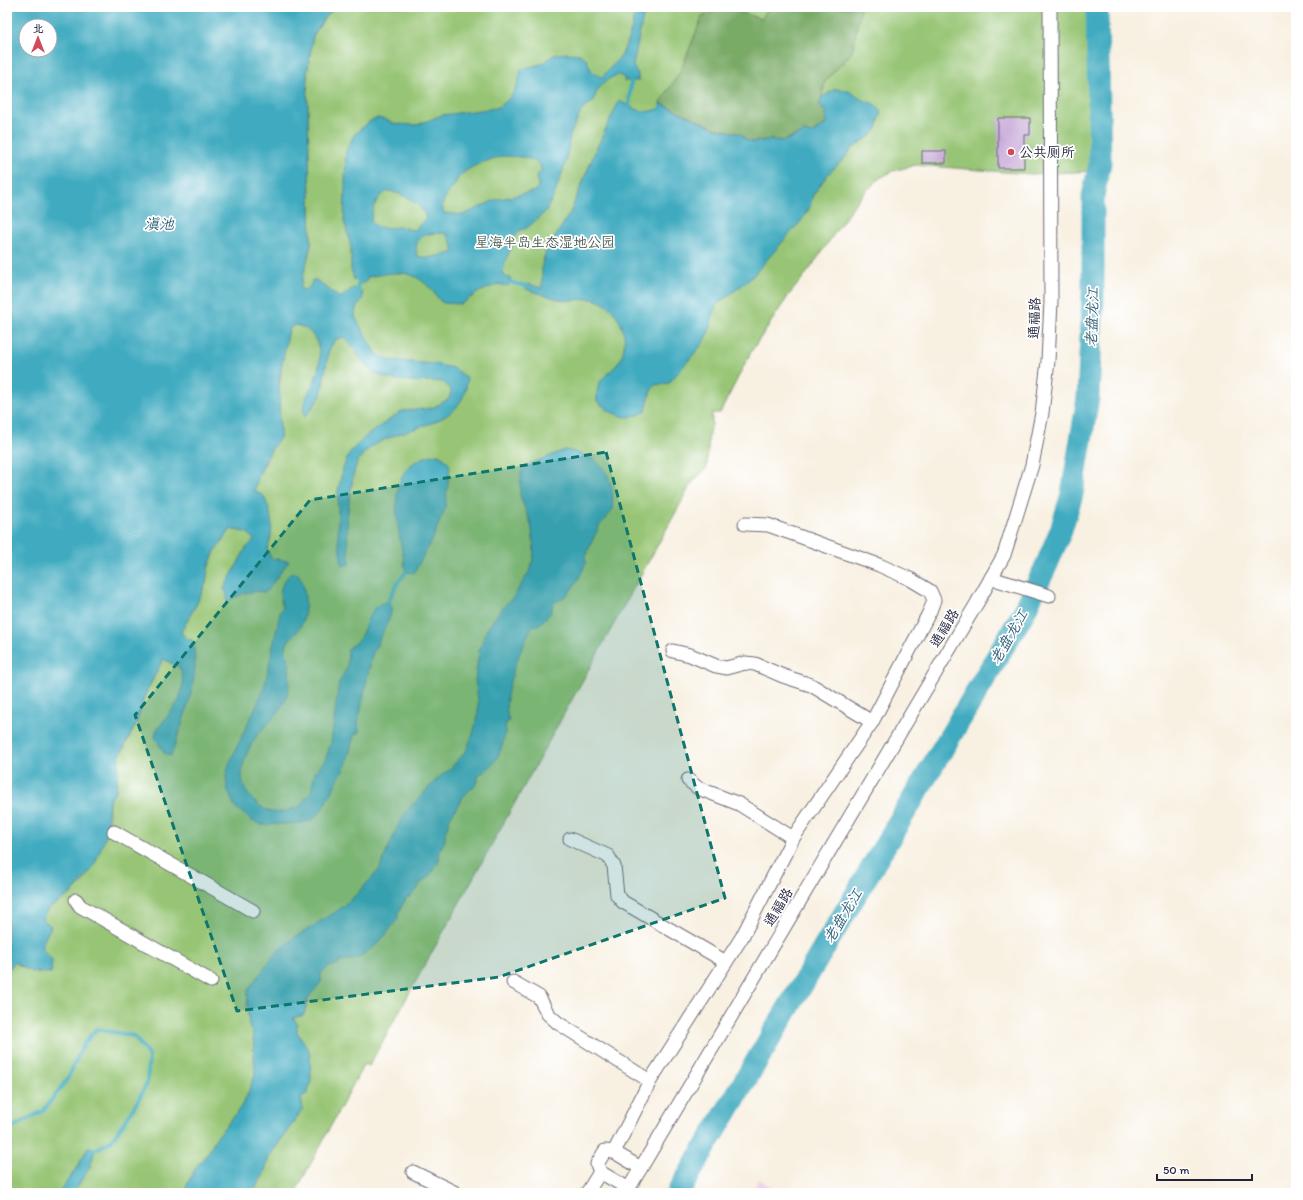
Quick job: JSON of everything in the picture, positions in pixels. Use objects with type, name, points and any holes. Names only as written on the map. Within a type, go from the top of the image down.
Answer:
[{"type":"street","name":"通福路","points":[[628,1191],[1004,555],[1032,465],[1042,413],[1048,361],[1051,302],[1050,7]]},
{"type":"street","points":[[614,1152],[650,1081],[742,937],[793,838],[872,722],[930,611],[934,600],[930,591],[910,579],[879,565],[768,525],[745,524]]},
{"type":"street","points":[[991,578],[1019,588],[1049,596]]},
{"type":"street","points":[[673,651],[690,655],[716,666],[726,668],[745,663],[755,664],[783,676],[812,685],[872,722]]},
{"type":"street","points":[[688,780],[698,788],[710,794],[739,804],[793,838]]},
{"type":"street","points":[[114,832],[253,911]]},
{"type":"street","points":[[570,838],[608,856],[614,866],[617,895],[623,902],[726,962]]},
{"type":"street","points":[[76,900],[80,906],[211,981]]},
{"type":"street","points":[[513,982],[539,997],[548,1014],[558,1023],[650,1081]]},
{"type":"street","points":[[628,1191],[600,1172],[597,1164],[605,1151],[614,1152],[641,1168]]},
{"type":"street","points":[[413,1172],[456,1193]]},
{"type":"street","points":[[586,1193],[600,1172]]},
{"type":"highlighted area","points":[[606,452],[725,898],[499,977],[237,1011],[135,715],[310,500]]},
{"type":"shaded area","points":[[759,1179],[780,1193],[751,1193]]},
{"type":"green space","name":"星海半岛生态湿地公园","points":[[336,7],[1097,7],[1099,171],[1031,174],[916,165],[893,171],[880,178],[854,205],[810,269],[789,295],[751,352],[720,413],[712,413],[712,425],[709,432],[707,467],[692,483],[369,1066],[364,1064],[295,1193],[7,1193],[7,972],[14,962],[32,972],[52,960],[40,947],[51,926],[42,919],[48,909],[72,893],[84,881],[109,820],[109,801],[116,790],[119,757],[136,724],[144,697],[163,659],[196,605],[206,583],[208,568],[215,551],[231,529],[254,491],[259,472],[265,464],[273,445],[280,438],[278,398],[283,354],[311,245],[307,73],[313,36],[325,17]]},
{"type":"green space","points":[[724,7],[762,19],[768,7],[861,8],[852,52],[825,82],[820,105],[826,110],[826,124],[811,134],[795,135],[784,141],[768,140],[753,142],[746,140],[741,134],[715,128],[660,103],[681,70],[702,17]]},
{"type":"water","name":"滇池","points":[[7,7],[336,7],[325,17],[313,36],[307,73],[311,245],[300,289],[306,290],[311,285],[312,280],[316,280],[340,298],[353,288],[362,291],[363,299],[356,308],[355,317],[378,355],[390,360],[434,364],[454,368],[467,378],[463,397],[454,410],[440,419],[388,438],[373,446],[360,458],[354,474],[348,514],[347,533],[350,563],[342,566],[338,537],[338,491],[343,468],[350,452],[366,436],[402,411],[432,408],[449,399],[451,391],[444,382],[403,381],[383,377],[366,366],[350,343],[343,337],[335,340],[329,350],[321,396],[305,417],[303,407],[306,397],[316,377],[319,352],[314,337],[309,331],[294,325],[289,329],[279,379],[280,438],[264,463],[254,491],[263,495],[269,508],[272,528],[267,549],[271,558],[289,561],[266,592],[246,593],[227,601],[227,594],[224,589],[246,548],[254,540],[248,533],[231,529],[215,551],[208,568],[206,583],[181,632],[186,639],[192,640],[195,653],[195,668],[190,698],[171,756],[164,753],[155,737],[156,731],[179,701],[183,683],[181,670],[177,666],[163,659],[144,697],[136,724],[119,757],[116,791],[109,801],[106,836],[93,868],[72,893],[48,909],[42,919],[51,926],[41,947],[52,960],[51,973],[32,972],[14,962],[7,972]]},
{"type":"water","points":[[635,7],[645,7],[633,66],[638,74],[638,81],[624,81],[624,77],[617,75],[613,77],[599,88],[594,101],[582,110],[570,135],[566,161],[554,196],[545,212],[527,228],[520,230],[516,235],[504,265],[503,273],[505,277],[511,278],[508,286],[498,284],[479,292],[461,304],[444,303],[440,301],[432,290],[424,283],[417,277],[409,274],[391,273],[368,277],[364,284],[354,280],[351,269],[351,247],[344,220],[346,151],[354,135],[370,121],[378,118],[387,120],[394,124],[417,125],[442,115],[496,108],[510,97],[516,87],[521,69],[541,64],[556,54],[580,54],[586,59],[592,72],[602,77],[622,55],[632,28]],"holes":[[[502,156],[533,160],[541,167],[541,172],[537,175],[538,186],[536,191],[495,200],[463,215],[444,213],[443,206],[446,196],[463,173],[473,166]],[[389,191],[394,192],[411,200],[420,208],[426,218],[415,230],[401,227],[377,227],[371,222],[372,213],[378,199]],[[426,234],[447,234],[454,249],[452,253],[427,258],[417,256],[416,246],[420,237]]]},
{"type":"water","points":[[835,89],[847,90],[876,106],[881,112],[877,129],[872,135],[851,149],[847,156],[828,174],[813,195],[810,207],[801,221],[750,279],[716,305],[707,337],[669,383],[655,385],[650,393],[646,411],[639,415],[627,417],[620,416],[608,410],[597,401],[597,392],[601,380],[617,364],[624,349],[623,331],[615,314],[609,307],[592,299],[570,301],[562,300],[526,289],[528,284],[542,288],[542,264],[546,251],[570,213],[597,147],[619,101],[644,111],[660,108],[660,103],[714,128],[741,134],[746,140],[753,142],[768,140],[784,141],[805,132],[811,134],[826,124],[826,110],[822,109],[820,106],[821,98]]},
{"type":"water","points":[[565,450],[588,457],[597,462],[604,469],[611,487],[613,498],[612,511],[599,526],[585,557],[586,563],[573,587],[565,597],[553,603],[551,612],[539,625],[532,626],[517,660],[509,686],[507,710],[509,721],[506,723],[504,739],[496,760],[485,771],[478,775],[478,782],[463,797],[450,818],[445,833],[445,841],[440,850],[439,861],[430,875],[420,884],[411,897],[407,897],[398,913],[398,919],[379,943],[358,958],[340,962],[339,964],[328,967],[321,973],[321,982],[308,998],[304,1015],[293,1018],[297,1023],[297,1032],[308,1048],[310,1055],[311,1081],[308,1093],[301,1097],[303,1109],[269,1157],[264,1174],[253,1193],[185,1193],[187,1185],[196,1167],[207,1154],[217,1136],[236,1114],[246,1098],[255,1074],[253,1035],[249,1026],[247,1006],[248,990],[274,955],[290,940],[337,911],[356,895],[379,870],[397,828],[406,812],[437,779],[450,769],[466,751],[473,734],[478,715],[478,699],[475,680],[479,651],[487,629],[499,612],[514,596],[531,569],[534,552],[533,538],[531,524],[520,496],[521,472],[527,465]]},
{"type":"water","points":[[439,454],[450,466],[445,508],[433,538],[414,573],[406,572],[397,518],[399,484],[406,470],[419,459]]},
{"type":"water","points":[[291,573],[298,574],[301,579],[305,593],[305,609],[302,623],[299,629],[289,640],[286,648],[290,672],[287,695],[280,710],[256,737],[251,745],[242,771],[244,787],[248,795],[261,807],[271,812],[281,812],[299,807],[311,792],[315,772],[325,760],[331,743],[339,682],[347,668],[348,649],[359,639],[369,616],[376,607],[388,602],[392,607],[390,617],[372,655],[358,723],[359,732],[354,735],[346,765],[321,811],[312,820],[303,823],[261,825],[251,820],[235,807],[227,789],[226,775],[229,764],[264,689],[280,613],[283,607],[280,592],[282,584]]},
{"type":"water","points":[[88,1147],[92,1147],[95,1150],[90,1167],[73,1193],[59,1193],[78,1166]]},
{"type":"building","name":"公共厕所","points":[[998,118],[1030,118],[1030,135],[1024,135],[1024,168],[998,168]]},
{"type":"building","points":[[922,151],[946,151],[946,163],[922,163]]},
{"type":"waterway","name":"老盘龙江","points":[[678,1193],[1024,612],[1047,564],[1061,530],[1072,494],[1088,398],[1093,296],[1093,196],[1100,163],[1097,7]]},
{"type":"waterway","points":[[629,106],[631,81]]},
{"type":"waterway","points":[[357,290],[359,281]]},
{"type":"waterway","points":[[509,282],[527,286]]},
{"type":"waterway","points":[[388,602],[398,582],[406,572]]},
{"type":"waterway","points":[[7,1130],[43,1111],[68,1078],[83,1045],[96,1029],[134,1036],[149,1056],[147,1083],[135,1106],[111,1141],[95,1150]]},
{"type":"place","name":"公共厕所","points":[[1011,152]]}]
